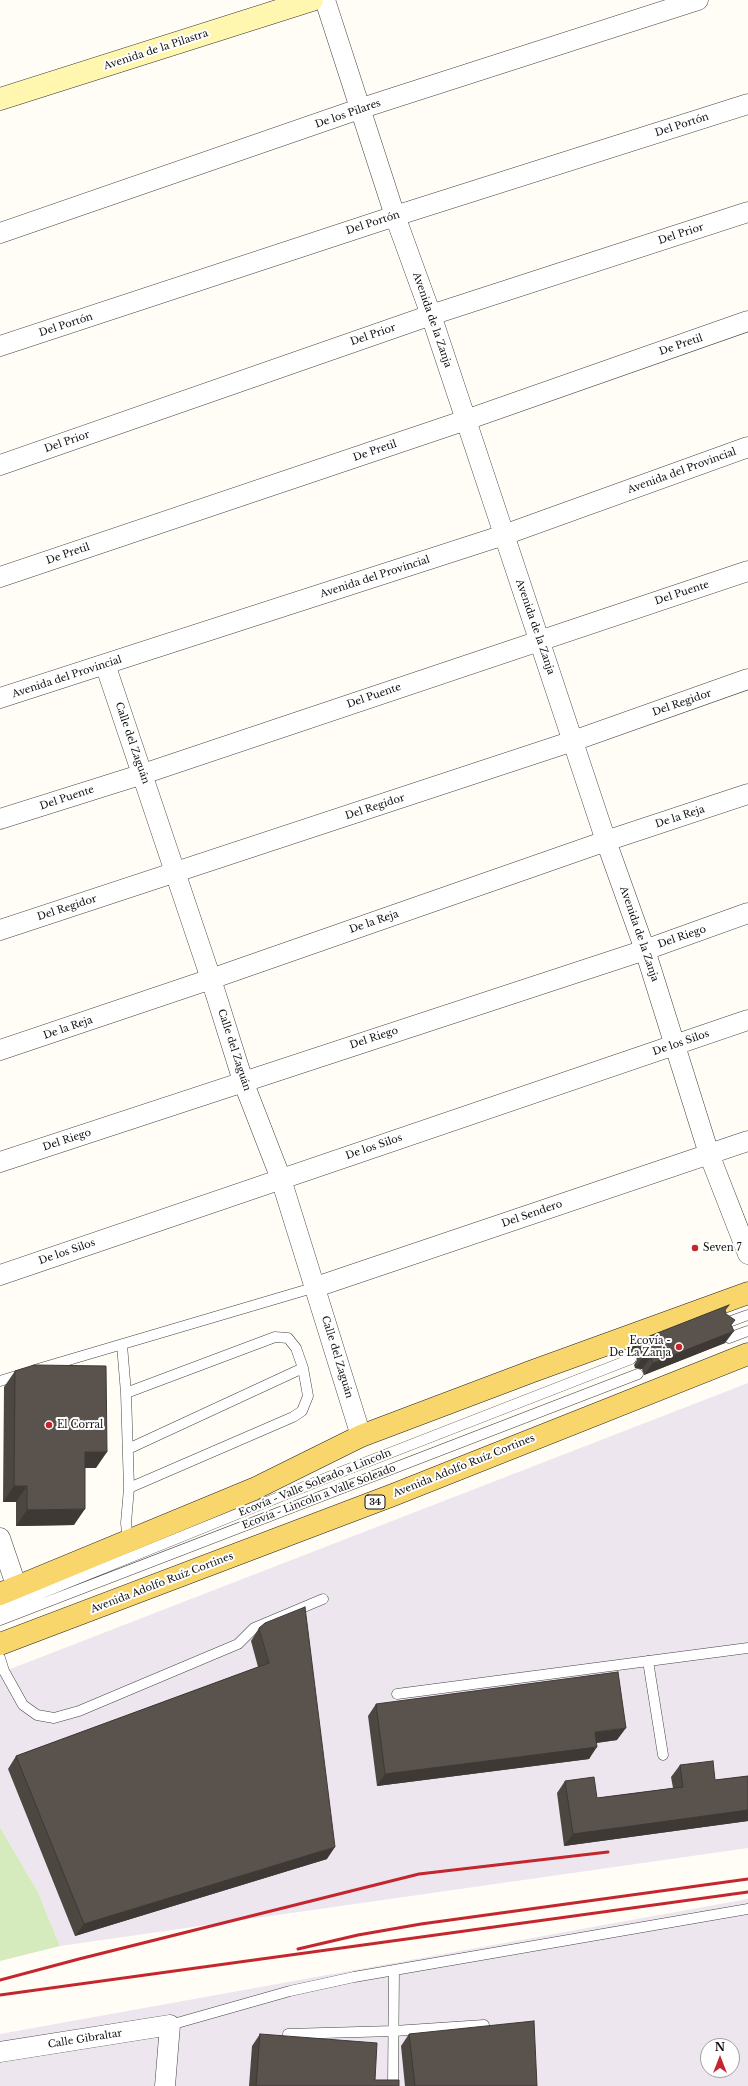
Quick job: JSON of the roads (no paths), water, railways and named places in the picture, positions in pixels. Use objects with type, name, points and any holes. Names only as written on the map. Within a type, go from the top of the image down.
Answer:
[{"type":"main road","points":[[4,1595],[254,1489],[361,1436],[748,1293]]},
{"type":"main road","name":"Avenida Adolfo Ruíz Cortines","points":[[0,1644],[393,1495],[748,1354]]},
{"type":"street","name":"Avenida de la Pilastra","points":[[0,100],[312,0]]},
{"type":"street","name":"Avenida de la Zanja","points":[[325,0],[359,110],[431,315],[606,841],[645,950],[709,1154],[748,1254]]},
{"type":"street","name":"De los Pilares","points":[[0,233],[359,110],[698,0]]},
{"type":"street","name":"Del Portón","points":[[0,346],[395,216],[748,104]]},
{"type":"street","name":"Del Prior","points":[[0,465],[431,315],[748,212]]},
{"type":"street","name":"De Pretil","points":[[0,577],[466,420],[748,321]]},
{"type":"street","name":"Avenida del Provincial","points":[[0,698],[504,535],[748,447]]},
{"type":"street","name":"Del Puente","points":[[0,819],[143,774],[748,571]]},
{"type":"street","name":"Calle del Zaguán","points":[[105,664],[211,979],[243,1081],[281,1179],[316,1287],[361,1436]]},
{"type":"street","name":"Del Regidor","points":[[0,930],[573,741],[748,680]]},
{"type":"street","name":"De la Reja","points":[[0,1050],[211,979],[606,841],[748,794]]},
{"type":"street","name":"Del Riego","points":[[0,1162],[645,950],[748,913]]},
{"type":"street","name":"De los Silos","points":[[0,1275],[748,1020]]},
{"type":"street","name":"Del Sendero","points":[[316,1287],[748,1141]]},
{"type":"street","points":[[0,1538],[4,1595]]},
{"type":"street","points":[[166,2086],[170,2025]]},
{"type":"street","name":"Calle Gibraltar","points":[[0,2052],[170,2025]]},
{"type":"lane","points":[[0,1381],[316,1287]]},
{"type":"lane","points":[[723,1324],[748,1314]]},
{"type":"lane","points":[[729,1338],[748,1331]]},
{"type":"lane","points":[[126,1393],[275,1337],[288,1338],[296,1348],[303,1368],[308,1396],[302,1411],[129,1488]]},
{"type":"lane","points":[[122,1344],[128,1449],[129,1488],[126,1522],[128,1542]]},
{"type":"lane","name":"Ecovía - Valle Soleado a Lincoln","points":[[4,1595],[341,1472],[631,1359]]},
{"type":"lane","points":[[128,1449],[303,1368]]},
{"type":"lane","name":"Ecovía - Lincoln a Valle Soleado","points":[[0,1620],[638,1374]]},
{"type":"lane","points":[[0,1658],[4,1671],[23,1705],[37,1715],[54,1718],[79,1711],[238,1644],[254,1628],[324,1599]]},
{"type":"lane","points":[[397,1694],[748,1648]]},
{"type":"lane","points":[[648,1661],[663,1755]]},
{"type":"lane","points":[[170,2025],[290,1991],[354,1977],[748,1909]]},
{"type":"lane","points":[[393,2086],[394,1970]]},
{"type":"lane","points":[[288,2034],[394,2031],[484,2025]]},
{"type":"railway","points":[[0,1980],[419,1874],[608,1852]]},
{"type":"railway","points":[[298,1949],[358,1935],[421,1924],[748,1879]]},
{"type":"railway","points":[[0,1995],[748,1892]]},
{"type":"place","name":"Seven 7","points":[[695,1248]]},
{"type":"place","name":"Ecovía - De La Zanja","points":[[679,1347]]},
{"type":"place","name":"El Corral","points":[[49,1425]]}]
